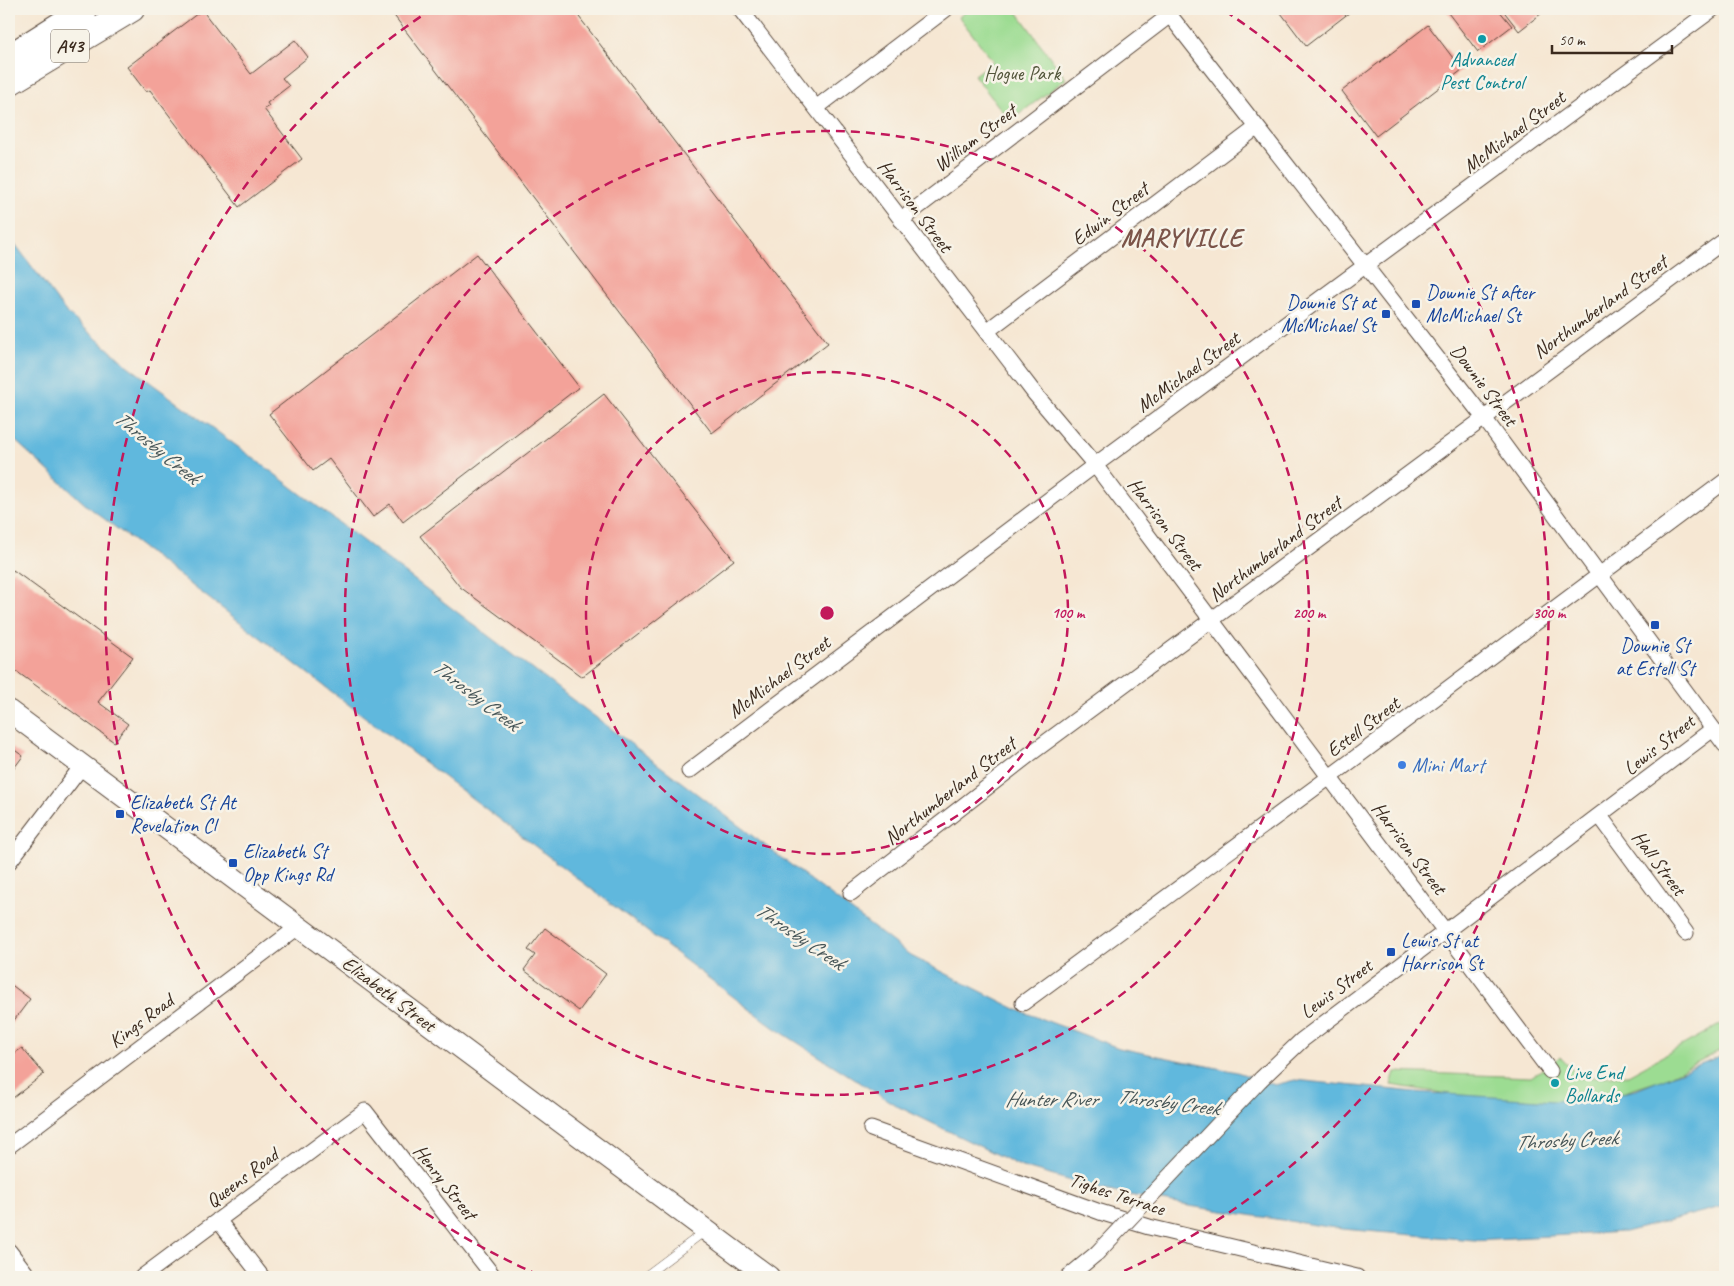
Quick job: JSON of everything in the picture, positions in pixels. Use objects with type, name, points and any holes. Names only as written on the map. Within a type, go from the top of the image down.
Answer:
[{"type":"highway","name":"A43","points":[[9,57],[85,9]]},
{"type":"highway","name":"A43","points":[[9,83],[132,9]]},
{"type":"main road","name":"Elizabeth Street","points":[[9,711],[769,1277]]},
{"type":"street","name":"Harrison Street","points":[[740,9],[1035,394],[1095,465],[1331,776],[1550,1071]]},
{"type":"street","points":[[816,108],[946,9]]},
{"type":"street","name":"McMichael Street","points":[[689,771],[1095,465],[1713,9]]},
{"type":"street","name":"Downie Street","points":[[1167,12],[1484,418],[1725,745]]},
{"type":"street","name":"William Street","points":[[901,220],[1167,12]]},
{"type":"street","name":"Edwin Street","points":[[987,331],[1256,128]]},
{"type":"street","name":"Northumberland Street","points":[[851,893],[1030,754],[1213,621],[1725,240]]},
{"type":"street","name":"Estell Street","points":[[1023,1003],[1331,776],[1725,481]]},
{"type":"street","name":"Lewis Street","points":[[1083,1268],[1261,1079],[1302,1040],[1713,729]]},
{"type":"street","points":[[9,862],[82,766]]},
{"type":"street","name":"Hall Street","points":[[1600,816],[1686,933]]},
{"type":"street","name":"Kings Road","points":[[9,1146],[298,926]]},
{"type":"street","name":"Queens Road","points":[[142,1277],[365,1111]]},
{"type":"street","name":"Henry Street","points":[[365,1111],[494,1277]]},
{"type":"street","name":"Tighes Terrace","points":[[871,1129],[1100,1212],[1149,1227],[1357,1277]]},
{"type":"street","points":[[218,1220],[262,1277]]},
{"type":"street","points":[[9,1251],[29,1277]]},
{"type":"lane","points":[[644,1277],[706,1230]]},
{"type":"green space","name":"Hogue Park","points":[[969,9],[1015,9],[1066,79],[1010,121],[974,75],[993,61],[959,17]]},
{"type":"green space","points":[[1725,1022],[1725,1048],[1662,1080],[1600,1100],[1532,1105],[1525,1099],[1488,1100],[1391,1085],[1395,1072],[1531,1077],[1560,1057],[1580,1078],[1628,1075]]},
{"type":"water","name":"Hunter River","points":[[9,236],[66,312],[128,366],[272,472],[911,956],[1018,1010],[1119,1048],[1237,1072],[1275,1085],[1295,1080],[1415,1092],[1555,1101],[1608,1096],[1636,1090],[1725,1054],[1725,1206],[1625,1232],[1474,1240],[1342,1229],[1189,1206],[1103,1190],[1022,1167],[897,1106],[773,1027],[86,505],[9,435]]},
{"type":"building","points":[[389,9],[573,9],[828,343],[712,433]]},
{"type":"building","points":[[1278,9],[1354,9],[1306,46]]},
{"type":"building","name":"Advanced Pest Control","points":[[1445,9],[1498,9],[1512,26],[1478,52]]},
{"type":"building","points":[[1502,9],[1547,9],[1519,31]]},
{"type":"building","points":[[202,10],[251,74],[295,40],[308,57],[282,78],[289,86],[267,103],[269,106],[264,109],[302,159],[239,207],[150,90],[146,92],[127,67]]},
{"type":"building","points":[[1428,25],[1462,70],[1376,136],[1342,91]]},
{"type":"building","points":[[477,254],[579,387],[403,522],[390,504],[373,517],[329,459],[313,471],[269,414]]},
{"type":"building","points":[[604,394],[734,560],[582,677],[460,587],[420,536]]},
{"type":"building","points":[[13,570],[133,657],[98,702],[128,724],[114,742],[9,666],[9,577]]},
{"type":"building","points":[[9,746],[23,756],[9,775]]},
{"type":"building","points":[[545,928],[606,974],[579,1011],[524,970],[535,955],[528,950]]},
{"type":"building","points":[[9,983],[30,999],[9,1027]]},
{"type":"building","points":[[22,1048],[44,1074],[9,1101],[9,1057]]},
{"type":"place","name":"Advanced Pest Control","points":[[1482,39]]},
{"type":"place","name":"Downie St after McMichael St","points":[[1416,304]]},
{"type":"place","name":"Downie St at McMichael St","points":[[1386,314]]},
{"type":"place","name":"Downie St at Estell St","points":[[1655,625]]},
{"type":"place","name":"Mini Mart","points":[[1402,765]]},
{"type":"place","name":"Elizabeth St At Revelation Cl","points":[[120,814]]},
{"type":"place","name":"Elizabeth St Opp Kings Rd","points":[[233,863]]},
{"type":"place","name":"Lewis St at Harrison St","points":[[1391,952]]},
{"type":"place","name":"Live End Bollards","points":[[1555,1083]]},
{"type":"district","name":"MARYVILLE","points":[[1182,238]]},
{"type":"water label","name":"Throsby Creek","points":[[157,447]]},
{"type":"water label","name":"Throsby Creek","points":[[476,695]]},
{"type":"water label","name":"Throsby Creek","points":[[800,936]]},
{"type":"water label","name":"Throsby Creek","points":[[1168,1102]]},
{"type":"water label","name":"Throsby Creek","points":[[1566,1140]]}]
